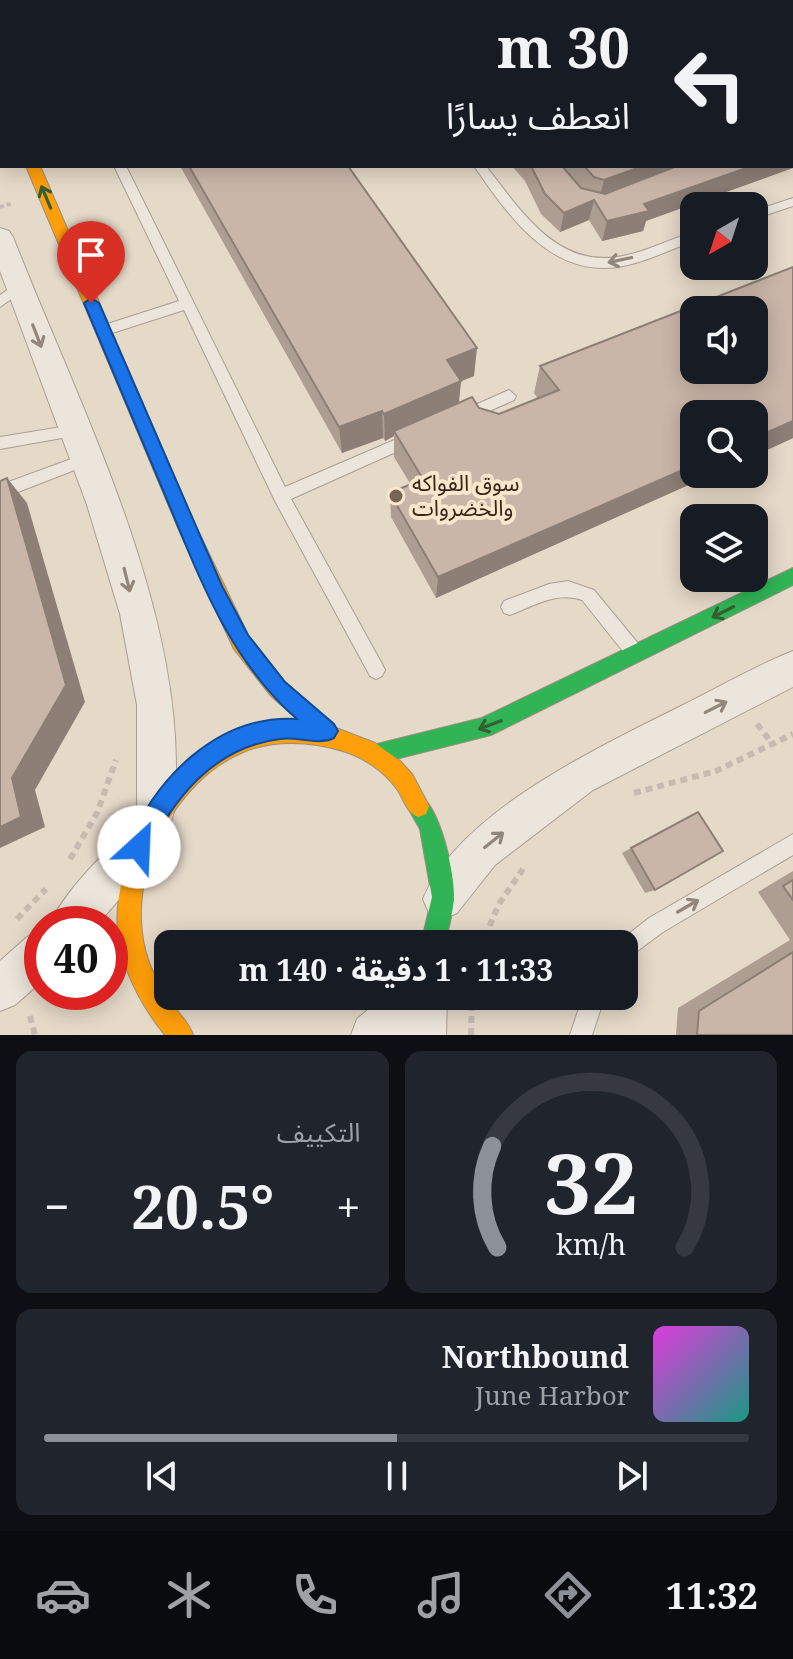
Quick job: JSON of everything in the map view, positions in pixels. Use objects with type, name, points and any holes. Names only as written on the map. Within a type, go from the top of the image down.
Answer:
[{"type":"street","points":[[34,168],[215,591],[241,642],[278,689],[327,731],[376,753],[413,790],[436,840],[443,899],[436,930]]},
{"type":"street","points":[[0,237],[8,286],[80,446],[120,556],[150,671],[158,737],[156,810]]},
{"type":"street","points":[[376,753],[484,728],[793,576]]},
{"type":"street","points":[[443,899],[481,851],[580,777],[793,668]]},
{"type":"street","points":[[181,1035],[157,1010],[133,958],[127,902],[139,847],[156,810],[190,769],[233,741],[280,728],[327,731]]},
{"type":"street","points":[[87,906],[139,847]]},
{"type":"street","points":[[0,990],[24,944]]},
{"type":"street","points":[[373,1035],[400,1010]]},
{"type":"street","points":[[424,1035],[425,1010]]},
{"type":"lane","points":[[482,168],[538,238],[572,259],[616,263],[680,241]]},
{"type":"lane","points":[[121,169],[281,496],[376,670]]},
{"type":"lane","points":[[768,210],[793,202]]},
{"type":"lane","points":[[103,331],[187,304]]},
{"type":"lane","points":[[452,421],[509,396]]},
{"type":"lane","points":[[281,496],[423,434]]},
{"type":"lane","points":[[0,443],[80,446]]},
{"type":"lane","points":[[0,492],[80,446]]},
{"type":"lane","points":[[510,607],[554,588],[577,589],[588,595],[637,655]]},
{"type":"lane","points":[[638,939],[656,925],[793,844]]},
{"type":"lane","points":[[581,1035],[589,1010]]},
{"type":"path","points":[[630,794],[708,776],[742,763],[793,734]]},
{"type":"path","points":[[64,866],[97,813],[120,745]]},
{"type":"path","points":[[488,930],[499,904],[526,865]]},
{"type":"path","points":[[42,906],[56,877]]},
{"type":"path","points":[[471,1035],[472,1010]]},
{"type":"building","points":[[190,168],[349,168],[477,348],[447,360],[461,381],[384,414],[382,411],[339,427]]},
{"type":"building","points":[[532,168],[564,168],[581,188],[605,194],[672,168],[746,168],[644,204],[649,211],[607,221],[594,200],[564,213],[545,194]]},
{"type":"building","points":[[586,168],[637,168],[604,180],[594,177]]},
{"type":"building","points":[[793,267],[793,421],[768,432],[768,400],[680,400],[680,471],[438,577],[390,493],[423,479],[394,431],[472,397],[479,408],[499,414],[559,390],[540,366],[680,311],[680,384],[768,384],[768,296],[719,296],[760,280],[768,280],[768,277]]},
{"type":"building","points":[[7,478],[66,685],[12,778],[21,817],[0,827],[0,481]]},
{"type":"building","points":[[698,812],[723,851],[655,890],[631,848]]},
{"type":"building","points":[[793,880],[793,900],[783,886]]},
{"type":"building","points":[[793,952],[793,1035],[697,1035],[699,1011]]},
{"type":"traffic: fast","points":[[376,753],[484,728],[793,576]]},
{"type":"traffic: fast","points":[[418,806],[430,826],[443,897],[436,930]]},
{"type":"traffic: slow","points":[[34,168],[188,530],[241,642],[278,689],[327,731]]},
{"type":"traffic: slow","points":[[181,1035],[157,1004],[139,970],[132,945],[129,908],[139,862],[156,821],[192,773],[215,755],[240,742],[268,734],[298,732],[349,742],[376,756],[402,778],[418,806]]},
{"type":"place","name":"سوق الفواكه والخضروات","points":[[396,496]]},
{"type":"route","points":[[91,303],[215,591],[241,642],[278,689],[327,731],[280,728],[233,741],[190,769],[156,810],[139,847]]}]
